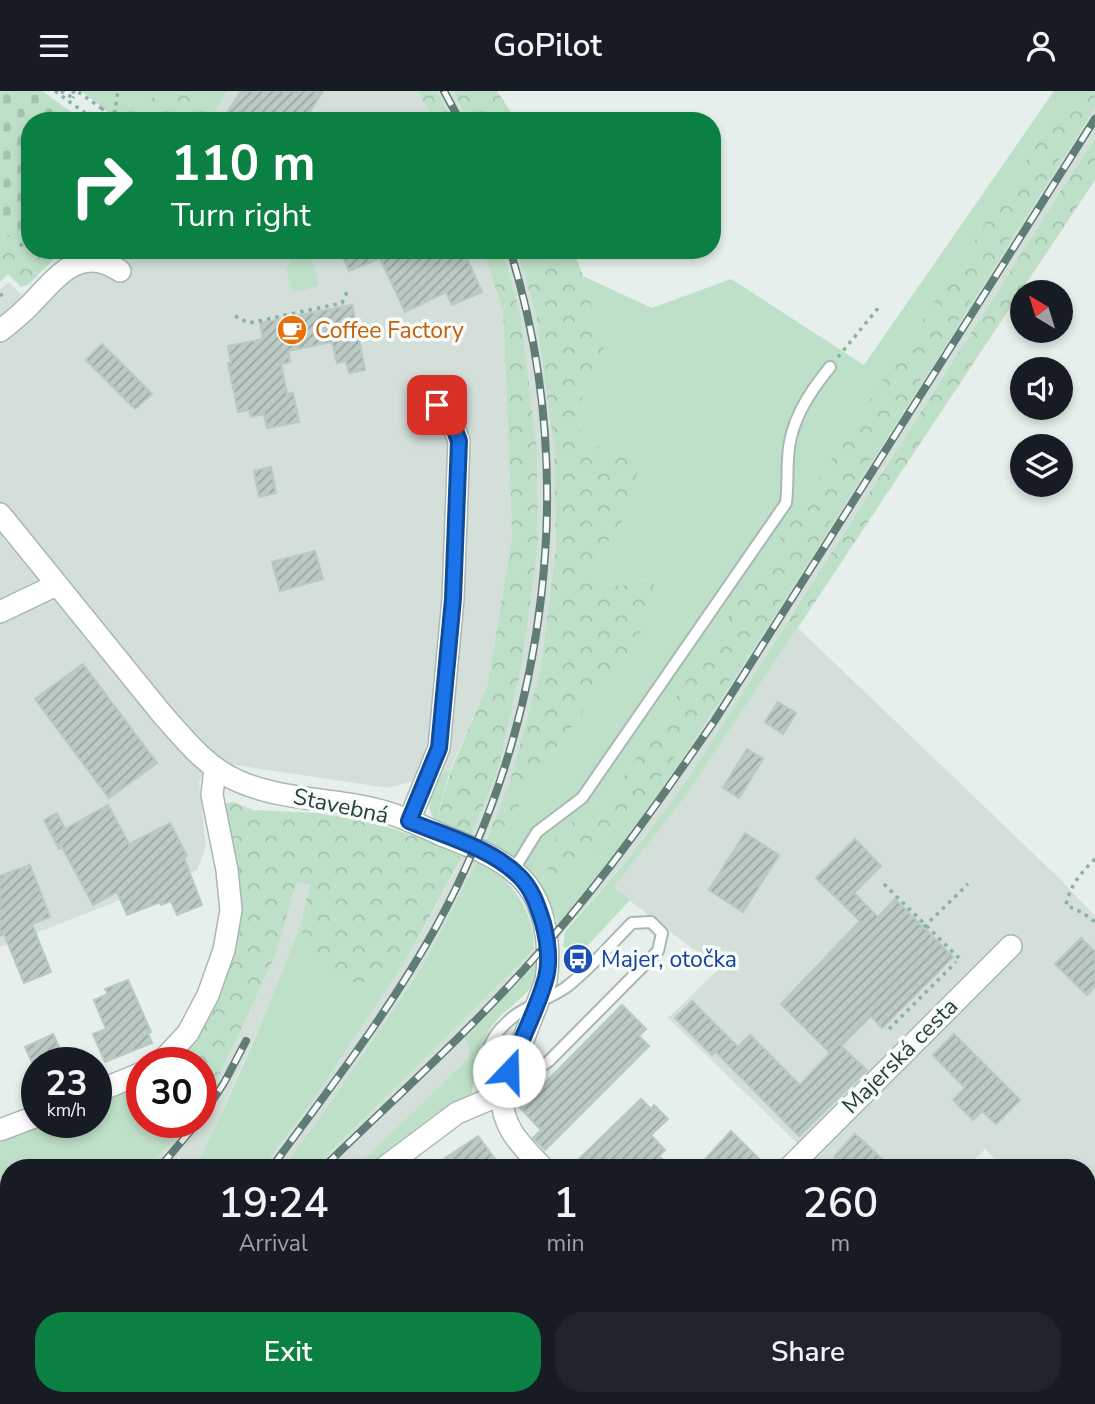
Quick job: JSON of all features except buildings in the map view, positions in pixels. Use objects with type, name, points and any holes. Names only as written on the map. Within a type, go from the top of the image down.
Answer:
[{"type":"street","points":[[0,331],[23,312],[63,271],[76,263],[100,260],[120,271]]},
{"type":"street","points":[[409,821],[439,748],[453,599],[459,441],[453,425],[437,405]]},
{"type":"street","name":"Stavebná","points":[[0,514],[162,715],[189,745],[215,768],[237,781],[270,792],[376,809],[409,821],[487,854],[513,871],[528,888],[538,907],[548,943],[549,961],[546,981],[502,1094]]},
{"type":"street","points":[[0,612],[56,585]]},
{"type":"street","points":[[175,1047],[188,1033],[208,995],[224,950],[231,910],[227,870],[212,795],[215,768]]},
{"type":"street","name":"Majerská cesta","points":[[798,1159],[1011,946]]},
{"type":"street","points":[[396,1159],[457,1113],[502,1094],[501,1109],[506,1125],[515,1140],[534,1159]]},
{"type":"street","points":[[0,1130],[21,1122]]},
{"type":"lane","points":[[513,871],[537,832],[582,798],[786,503],[789,483],[788,458],[795,421],[830,367]]},
{"type":"lane","points":[[502,1094],[550,1061],[658,951],[662,933],[651,922],[632,923],[566,987],[536,1004]]},
{"type":"path","points":[[55,91],[84,112]]},
{"type":"path","points":[[61,91],[73,94],[104,112]]},
{"type":"path","points":[[114,112],[118,91]]},
{"type":"path","points":[[97,112],[100,108]]},
{"type":"path","points":[[0,296],[6,290]]},
{"type":"path","points":[[234,316],[249,323],[342,303],[348,290]]},
{"type":"path","points":[[830,367],[879,307]]},
{"type":"path","points":[[1095,859],[1077,877],[1066,905],[1095,922]]},
{"type":"path","points":[[884,884],[958,961],[889,1029]]},
{"type":"path","points":[[925,926],[968,884]]},
{"type":"shaded area","points":[[228,91],[418,91],[429,112],[214,112]]},
{"type":"shaded area","points":[[437,91],[453,91],[464,112],[448,112]]},
{"type":"shaded area","points":[[1095,108],[1095,137],[688,778],[629,858],[538,961],[464,1037],[468,1043],[469,1058],[364,1159],[323,1159],[534,949],[619,851],[770,624]]},
{"type":"shaded area","points":[[67,259],[486,259],[503,311],[512,535],[488,683],[450,770],[389,788],[213,762],[199,781],[206,847],[197,870],[0,947],[0,289],[9,282],[26,300]]},
{"type":"shaded area","points":[[505,259],[520,259],[536,314],[554,447],[556,548],[541,666],[511,778],[473,871],[422,967],[289,1159],[269,1159],[312,1102],[406,960],[458,866],[497,774],[522,664],[538,548],[537,448],[521,318]]},
{"type":"shaded area","points":[[798,628],[1061,880],[1095,916],[1095,1159],[995,1159],[985,1149],[975,1159],[786,1159],[799,1145],[668,1018],[719,969],[612,887],[683,800]]},
{"type":"shaded area","points":[[296,883],[310,883],[300,926],[276,989],[217,1122],[217,1081],[276,954]]},
{"type":"shaded area","points":[[177,1138],[210,1138],[201,1159],[179,1159],[181,1155],[177,1159],[155,1159]]},
{"type":"green space","points":[[0,91],[42,91],[71,112],[21,112],[21,244],[0,231]]},
{"type":"green space","points":[[81,91],[228,91],[214,112],[107,111]]},
{"type":"green space","points":[[160,91],[218,91],[205,112],[136,112]]},
{"type":"green space","points":[[418,91],[437,91],[448,112],[429,112]]},
{"type":"green space","points":[[453,91],[497,91],[511,112],[464,112]]},
{"type":"green space","points":[[1054,91],[1095,91],[1095,108],[770,624],[676,768],[619,851],[558,923],[540,883],[528,869],[493,847],[557,746],[637,640],[649,578],[619,586],[594,582],[599,555],[626,516],[624,456],[602,449],[581,434],[583,390],[605,352],[583,276],[652,308],[731,279],[864,365]]},
{"type":"green space","points":[[1072,91],[1095,91],[1095,103],[727,685],[615,840],[564,882],[548,872],[547,854],[562,829],[611,797]]},
{"type":"green space","points":[[122,108],[136,112],[120,112]]},
{"type":"green space","points":[[1095,137],[1095,180],[1029,280],[1010,280],[1010,308],[815,602],[781,632]]},
{"type":"green space","points":[[0,231],[21,244],[21,259],[54,259],[29,284],[21,287],[8,274],[0,282]]},
{"type":"green space","points":[[292,259],[311,259],[319,286],[292,293],[286,269]]},
{"type":"green space","points":[[486,259],[505,259],[521,318],[537,448],[538,548],[522,664],[497,774],[471,836],[436,822],[451,770],[488,683],[512,535],[503,311]]},
{"type":"green space","points":[[520,259],[576,259],[605,352],[583,390],[581,434],[602,449],[624,456],[638,477],[626,516],[599,555],[595,582],[619,586],[650,578],[659,596],[637,640],[557,746],[493,847],[485,843],[511,778],[541,666],[556,548],[554,447],[536,314]]},
{"type":"green space","points":[[815,602],[683,800],[613,887],[630,900],[579,955],[563,946],[565,932],[629,858],[688,778],[781,632]]},
{"type":"green space","points":[[450,770],[436,822],[430,809],[430,797],[440,773]]},
{"type":"green space","points":[[233,802],[253,810],[317,813],[367,820],[417,837],[462,857],[406,960],[362,983],[332,980],[308,957],[300,926],[310,884],[296,883],[276,954],[217,1081],[217,1047],[182,1047],[227,958],[224,808],[227,803]]},
{"type":"green space","points":[[479,858],[501,876],[518,897],[530,921],[534,949],[323,1159],[289,1159],[324,1112],[422,967]]},
{"type":"green space","points":[[300,926],[308,957],[362,983],[406,960],[312,1102],[269,1159],[200,1159],[210,1138],[217,1138],[217,1123],[251,1048]]},
{"type":"green space","points":[[538,961],[534,982],[529,990],[499,1018],[483,1042],[477,1058],[472,1094],[390,1159],[364,1159],[469,1058],[468,1043],[464,1038]]},
{"type":"green space","points":[[126,1088],[126,1138],[159,1138],[140,1159],[0,1159],[0,1139],[21,1131],[21,1138],[112,1138],[112,1094]]},
{"type":"green space","points":[[159,1138],[177,1138],[155,1159],[140,1159]]},
{"type":"railway","points":[[444,91],[455,112]]},
{"type":"railway","points":[[332,1159],[439,1057],[523,971],[572,915],[635,833],[715,720],[1095,119]]},
{"type":"railway","points":[[278,1159],[378,1020],[436,927],[474,848],[505,766],[527,682],[541,596],[547,509],[544,422],[532,335],[512,259]]},
{"type":"railway","points":[[217,1094],[246,1041]]},
{"type":"railway","points":[[167,1159],[184,1138]]},
{"type":"place","name":"Coffee Factory","points":[[292,330]]},
{"type":"place","name":"Majer, otočka","points":[[578,959]]},
{"type":"route","points":[[437,405],[453,425],[459,441],[453,599],[439,748],[409,821],[487,854],[519,876],[538,907],[548,943],[546,981],[509,1071]]}]
